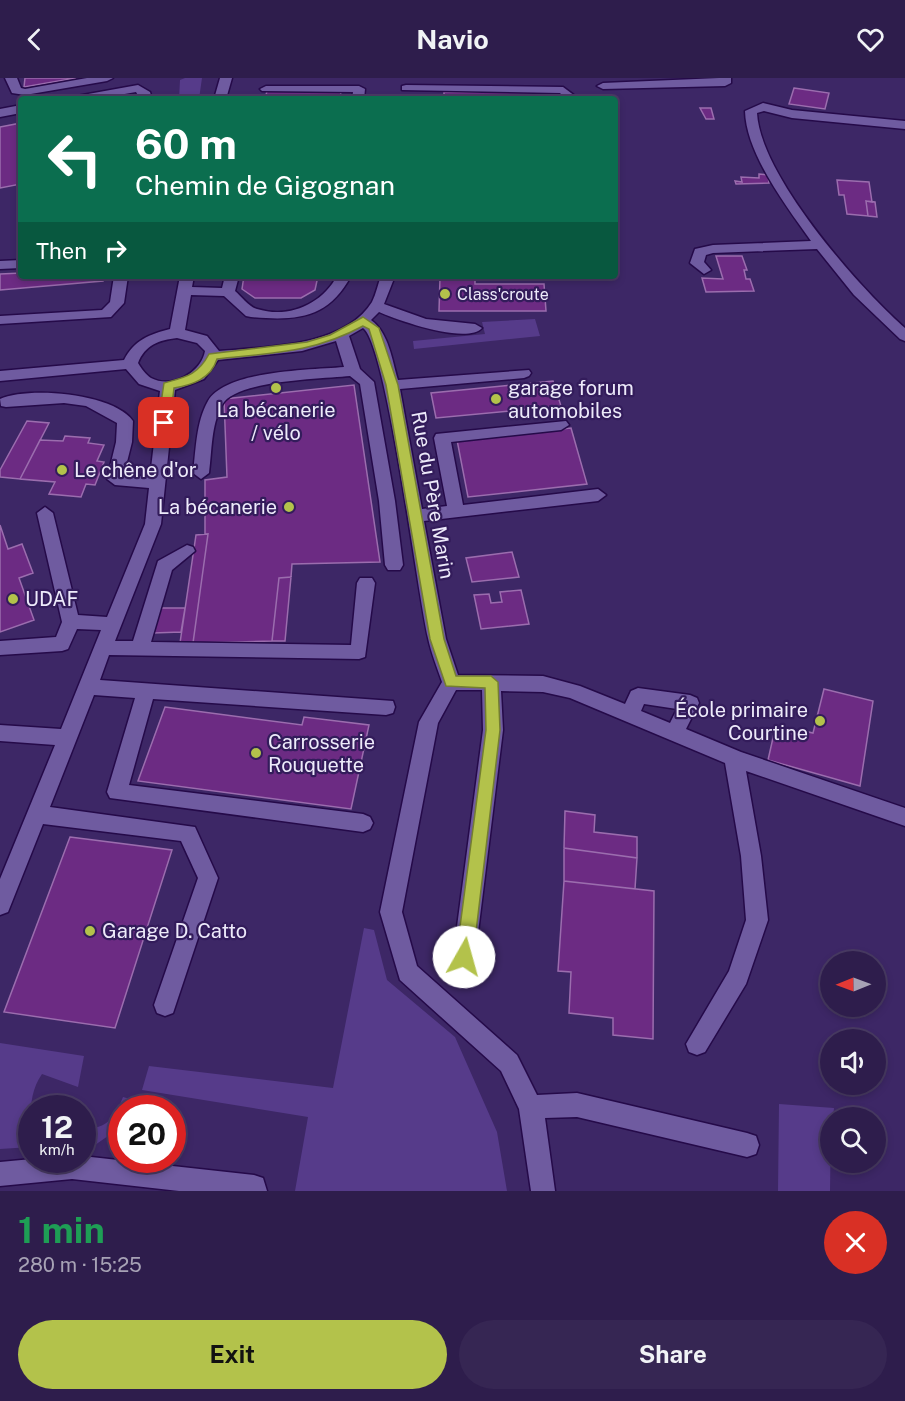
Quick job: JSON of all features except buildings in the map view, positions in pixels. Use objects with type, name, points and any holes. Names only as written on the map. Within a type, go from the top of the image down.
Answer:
[{"type":"street","points":[[12,78],[15,91],[25,92],[107,78]]},
{"type":"street","points":[[146,96],[151,78]]},
{"type":"street","points":[[219,78],[220,96]]},
{"type":"street","points":[[220,96],[226,78]]},
{"type":"street","points":[[603,86],[725,84],[725,78]]},
{"type":"street","points":[[94,96],[138,88],[145,96]]},
{"type":"street","points":[[406,88],[437,94],[564,90],[570,96]]},
{"type":"street","points":[[267,89],[359,89],[358,96]]},
{"type":"street","points":[[905,126],[792,114],[763,107],[751,111],[749,118],[757,141],[780,184],[822,245],[842,272],[905,336]]},
{"type":"street","points":[[0,109],[18,109]]},
{"type":"street","points":[[704,270],[697,263],[700,252],[713,249],[822,245]]},
{"type":"street","points":[[0,266],[18,264]]},
{"type":"street","points":[[0,320],[106,314],[117,303],[121,279]]},
{"type":"street","points":[[177,333],[186,279]]},
{"type":"street","points":[[228,292],[231,279]]},
{"type":"street","points":[[184,291],[228,292],[251,313],[297,314],[314,310],[337,292],[343,279]]},
{"type":"street","points":[[213,356],[308,346],[341,333],[363,321],[377,306],[387,279]]},
{"type":"street","points":[[377,306],[409,320],[443,329],[475,328]]},
{"type":"street","name":"Rue du Père Marin","points":[[363,321],[374,328],[392,385],[437,639],[451,682]]},
{"type":"street","points":[[177,333],[203,339],[211,347],[213,356],[209,367],[199,376],[185,383],[168,386],[142,380],[135,375],[130,364],[134,352],[144,342],[159,335],[177,333]]},
{"type":"street","points":[[341,333],[353,371],[367,382],[394,565]]},
{"type":"street","points":[[130,364],[6,376],[3,408],[64,398],[90,402],[125,421],[124,442],[115,479],[156,483]]},
{"type":"street","points":[[201,474],[212,409],[222,393],[243,384],[353,371]]},
{"type":"street","points":[[392,385],[524,373]]},
{"type":"street","points":[[0,905],[153,524],[168,386]]},
{"type":"street","points":[[456,511],[442,438],[561,425]]},
{"type":"street","points":[[416,516],[598,495]]},
{"type":"street","points":[[0,648],[62,644],[71,622],[45,513]]},
{"type":"street","points":[[140,649],[164,566],[187,551]]},
{"type":"street","points":[[103,648],[359,652],[366,584]]},
{"type":"street","points":[[71,622],[113,624]]},
{"type":"street","points":[[543,1191],[531,1107],[509,1063],[408,972],[391,912],[429,722],[451,682],[543,684],[573,691],[734,758],[867,806],[905,817]]},
{"type":"street","points":[[464,957],[493,730],[491,682]]},
{"type":"street","points":[[88,687],[386,707]]},
{"type":"street","points":[[146,692],[117,792],[363,823]]},
{"type":"street","points":[[630,715],[638,696],[690,703],[674,733]]},
{"type":"street","points":[[0,733],[67,738]]},
{"type":"street","points":[[697,1044],[738,976],[757,920],[751,856],[734,758]]},
{"type":"street","points":[[37,813],[188,833],[208,878],[165,1005]]},
{"type":"street","points":[[531,1107],[578,1105],[747,1145]]},
{"type":"street","points":[[0,1174],[72,1167],[254,1187],[255,1191]]},
{"type":"shaded area","points":[[202,78],[199,96],[179,96],[180,80]]},
{"type":"shaded area","points":[[535,319],[540,336],[414,349],[413,341],[485,334],[482,322]]},
{"type":"shaded area","points":[[364,928],[374,930],[387,980],[455,1037],[497,1132],[507,1191],[295,1191],[308,1117],[186,1097],[186,1095],[142,1090],[149,1066],[333,1088]]},
{"type":"shaded area","points":[[0,1043],[84,1056],[78,1087],[42,1074],[33,1095],[18,1095],[18,1148],[0,1149]]},
{"type":"shaded area","points":[[779,1104],[820,1107],[820,1173],[830,1173],[830,1191],[778,1191]]},
{"type":"shaded area","points":[[108,1122],[108,1136],[96,1144],[96,1127]]},
{"type":"place","name":"Class'croute","points":[[445,294]]},
{"type":"place","name":"La bécanerie / vélo","points":[[276,388]]},
{"type":"place","name":"garage forum automobiles","points":[[496,399]]},
{"type":"place","name":"Le chêne d'or","points":[[62,470]]},
{"type":"place","name":"La bécanerie","points":[[289,507]]},
{"type":"place","name":"UDAF","points":[[13,599]]},
{"type":"place","name":"École primaire Courtine","points":[[820,721]]},
{"type":"place","name":"Carrosserie Rouquette","points":[[256,753]]},
{"type":"place","name":"Garage D. Catto","points":[[90,931]]},
{"type":"route","points":[[164,423],[168,386],[185,383],[199,376],[209,367],[213,356],[308,346],[334,337],[363,321],[374,328],[392,385],[437,639],[451,682],[491,682],[493,730],[464,957]]}]
